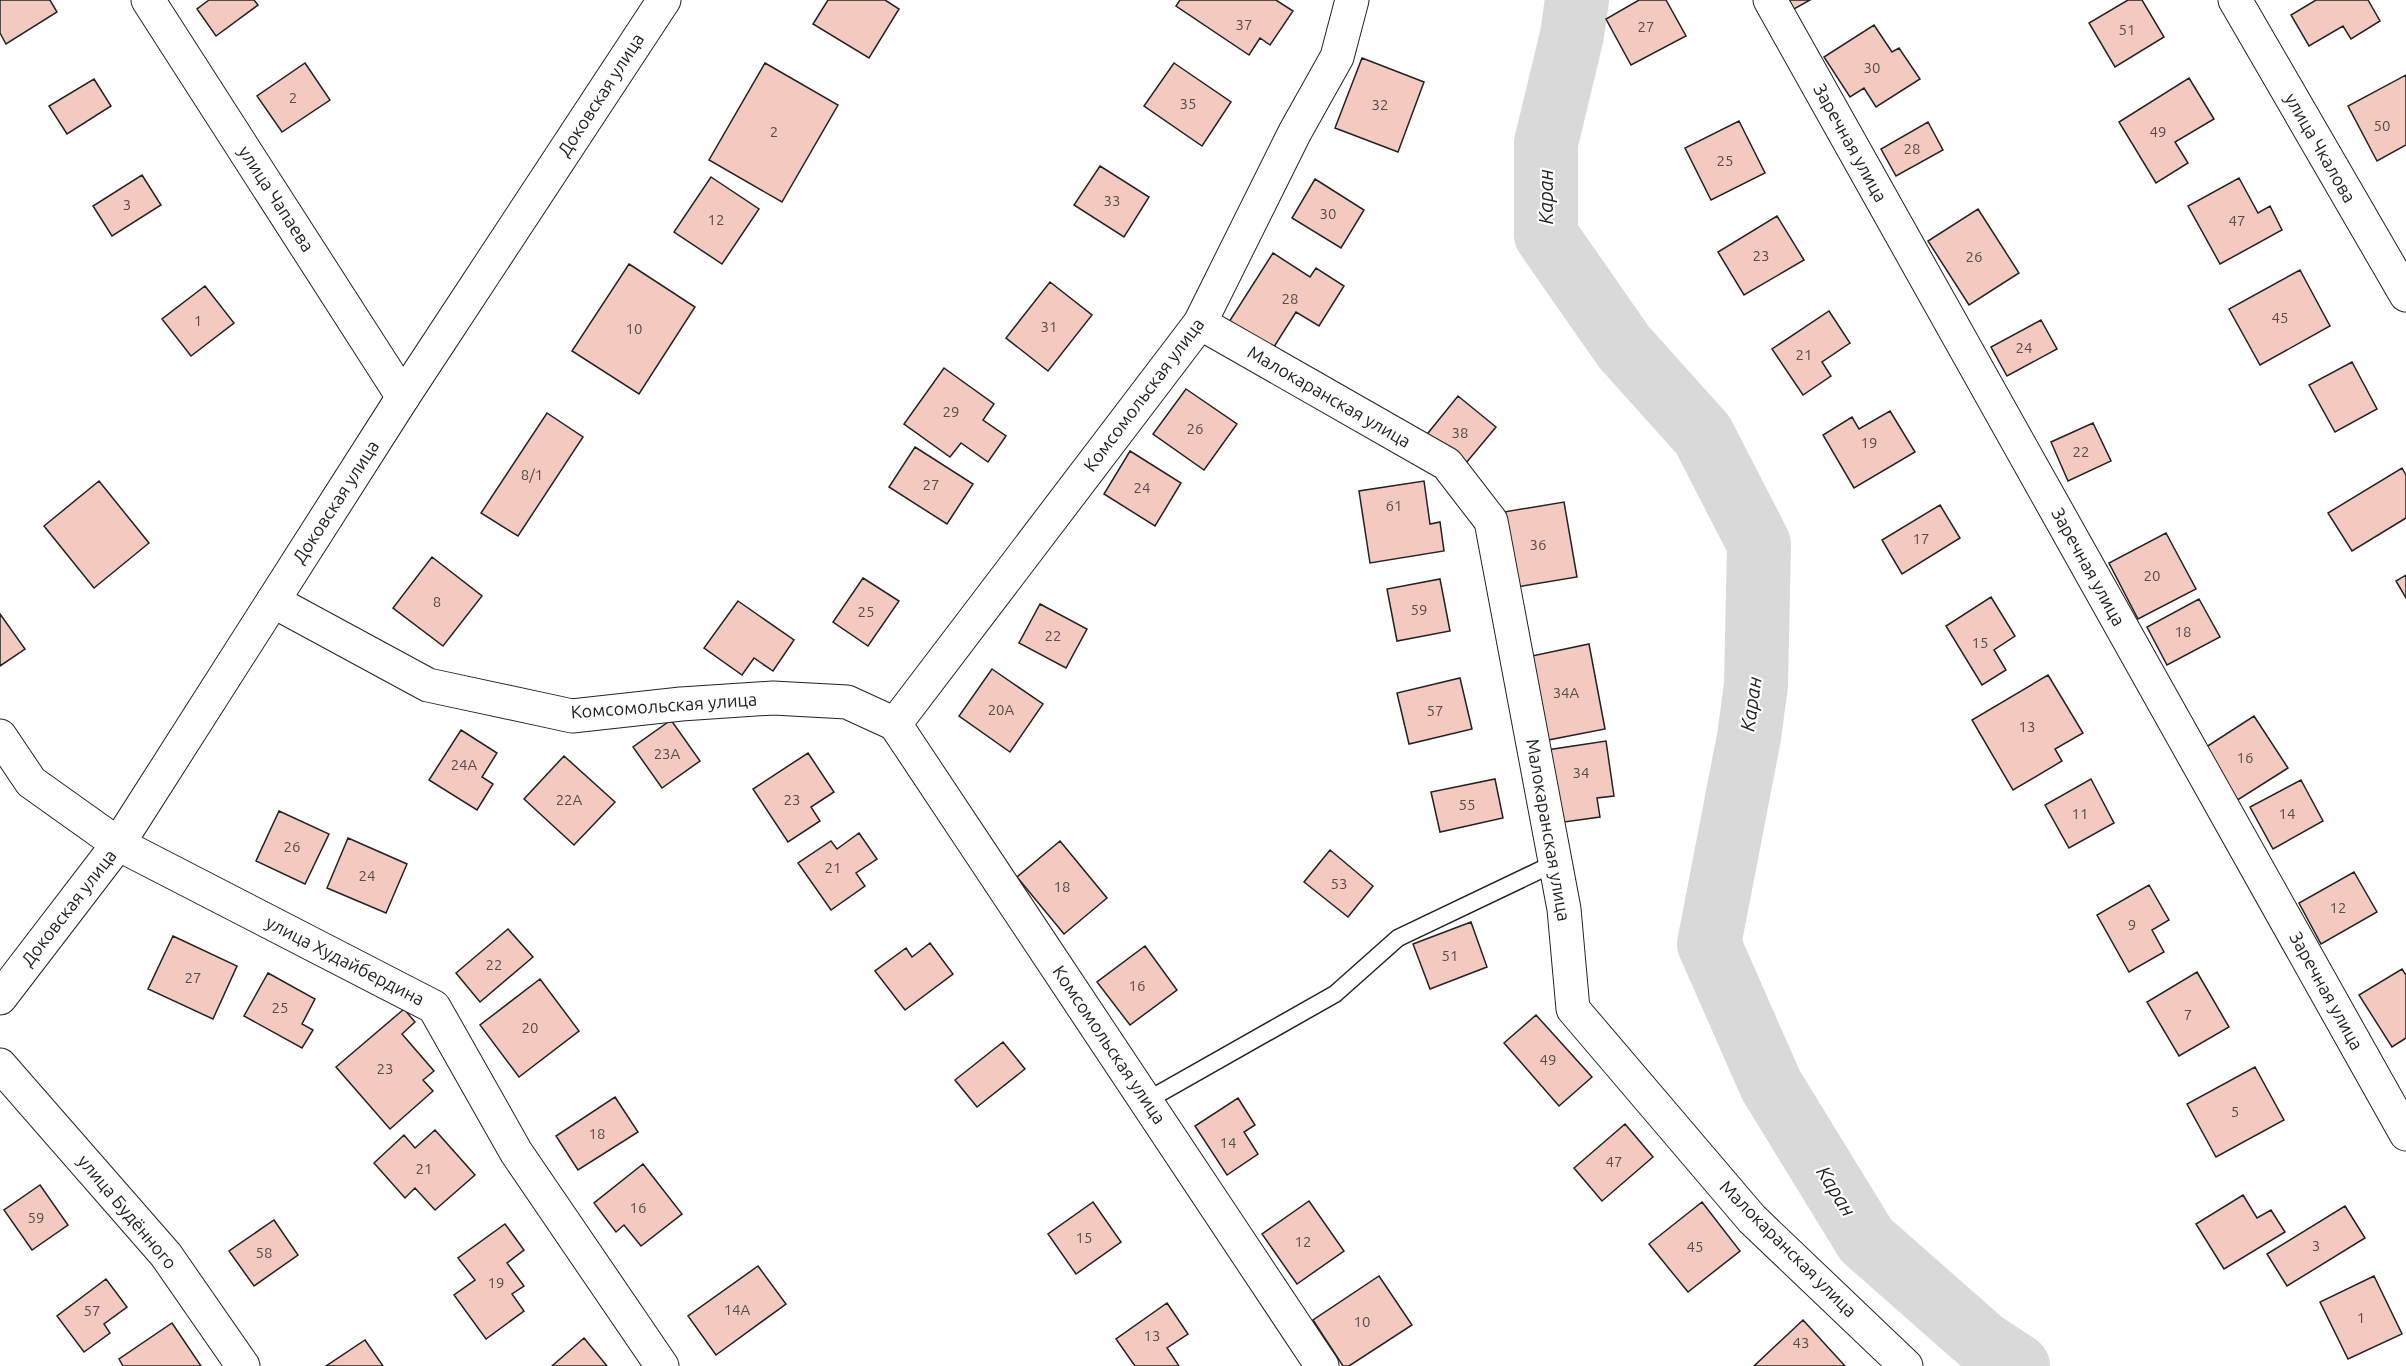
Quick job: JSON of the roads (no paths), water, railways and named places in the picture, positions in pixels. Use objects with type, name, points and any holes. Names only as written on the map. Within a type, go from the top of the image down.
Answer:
[{"type":"street","name":"улица Чапаева","points":[[148,0],[403,397]]},
{"type":"street","name":"Доковская улица","points":[[0,998],[118,844],[403,397],[664,0]]},
{"type":"street","name":"Комсомольская улица","points":[[895,724],[1200,323],[1295,132],[1337,57],[1352,0]]},
{"type":"street","name":"Заречная улица","points":[[1770,0],[2406,1134]]},
{"type":"street","name":"улица Чкалова","points":[[2235,0],[2406,296]]},
{"type":"street","name":"Малокаранская улица","points":[[1200,323],[1447,464],[1491,521],[1564,909],[1573,1009],[1752,1219],[1906,1366]]},
{"type":"street","name":"Комсомольская улица","points":[[273,601],[428,685],[572,716],[681,704],[773,698],[847,702],[895,724],[1322,1366]]},
{"type":"street","name":"улица Худайбердина","points":[[0,736],[31,782],[118,844],[434,1007],[516,1152],[662,1366]]},
{"type":"street","name":"улица Будённого","points":[[0,1065],[166,1255],[243,1366]]},
{"type":"lane","points":[[1146,1101],[1335,994],[1398,938],[1556,863]]},
{"type":"waterway","name":"Каран","points":[[1577,0],[1572,35],[1546,143],[1546,235],[1624,347],[1703,435],[1759,544],[1756,685],[1749,737],[1709,944],[1771,1085],[1866,1240],[1983,1343],[2018,1366]]}]
